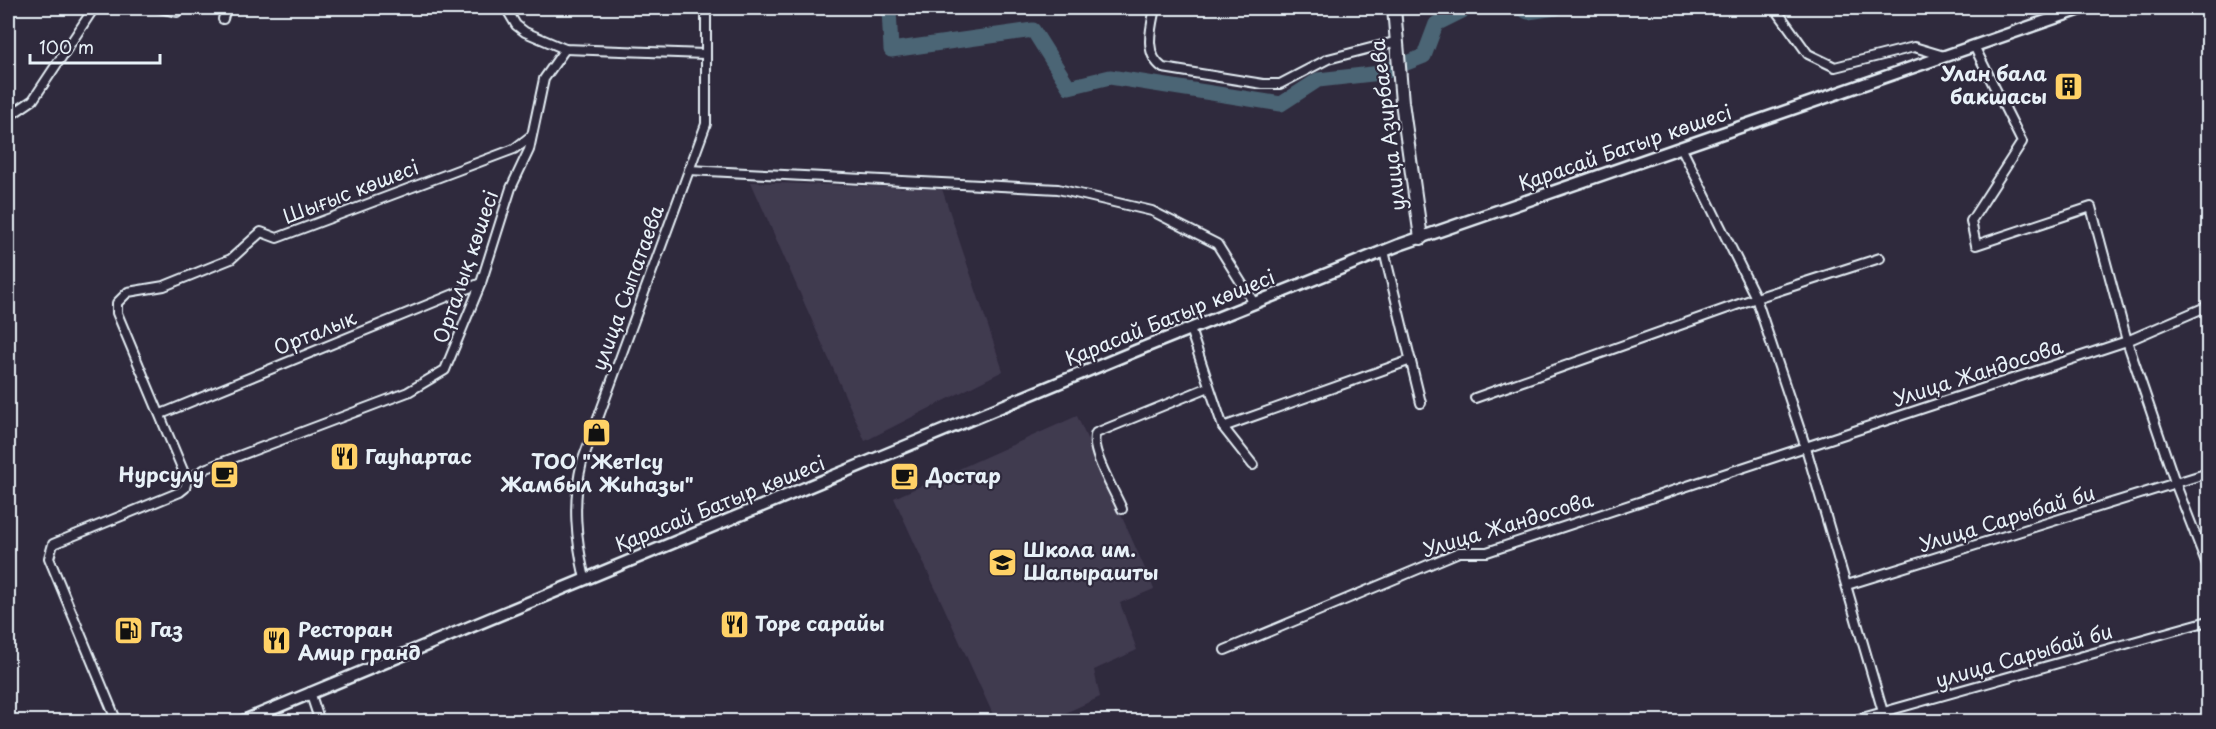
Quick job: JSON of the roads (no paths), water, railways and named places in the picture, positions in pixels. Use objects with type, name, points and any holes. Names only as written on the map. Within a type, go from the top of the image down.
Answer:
[{"type":"main road","name":"улица Азирбаева","points":[[1394,8],[1402,102],[1421,238]]},
{"type":"main road","name":"Қарасай Батыр көшесі","points":[[241,722],[1384,251],[2084,8]]},
{"type":"street","points":[[8,117],[33,100],[94,8]]},
{"type":"street","points":[[159,8],[177,12]]},
{"type":"street","points":[[223,19],[226,8]]},
{"type":"street","points":[[506,8],[516,25],[525,32],[565,49],[705,54]]},
{"type":"street","points":[[1155,8],[1151,27],[1150,52],[1154,62],[1163,68],[1263,84],[1280,84],[1349,51],[1398,45]]},
{"type":"street","points":[[1775,8],[1808,54],[1835,67],[1914,47],[1944,56]]},
{"type":"street","name":"улица Сыпатаева","points":[[585,579],[576,541],[576,488],[582,462],[706,124],[706,9]]},
{"type":"street","points":[[1974,46],[2022,142],[1971,221],[1976,245],[2091,207],[2127,341],[2176,485],[2208,567]]},
{"type":"street","name":"Орталық көшесі","points":[[117,722],[49,558],[49,550],[53,544],[180,492],[185,488],[187,480],[207,468],[398,396],[430,381],[449,364],[482,283],[504,208],[524,162],[544,79],[551,64],[565,49]]},
{"type":"street","name":"Шығыс көшесі","points":[[161,414],[117,313],[117,303],[122,296],[128,292],[164,286],[213,268],[231,259],[261,232],[277,238],[514,148],[531,136]]},
{"type":"street","points":[[1681,147],[1756,298],[1806,448],[1883,712],[1875,722]]},
{"type":"street","points":[[689,170],[1058,189],[1152,211],[1217,244],[1254,303]]},
{"type":"street","points":[[1384,251],[1421,403]]},
{"type":"street","points":[[1475,398],[1756,298],[1880,258]]},
{"type":"street","name":"Орталык","points":[[161,414],[482,283]]},
{"type":"street","name":"Улица Жандосова","points":[[1225,650],[1459,552],[1487,552],[1806,448],[2127,341],[2208,306]]},
{"type":"street","points":[[1190,329],[1223,427],[1253,465]]},
{"type":"street","points":[[1223,427],[1411,360]]},
{"type":"street","points":[[1122,509],[1095,450],[1092,439],[1096,433],[1209,387]]},
{"type":"street","points":[[161,414],[187,480]]},
{"type":"street","name":"Улица Сарыбай би","points":[[1847,585],[2176,485],[2208,473]]},
{"type":"street","name":"улица Сарыбай би","points":[[1848,722],[2208,621]]},
{"type":"street","points":[[310,693],[320,722]]},
{"type":"waterway","points":[[889,8],[891,50],[1033,30],[1069,87],[1110,77],[1281,104],[1318,80],[1381,73],[1424,56],[1436,24],[1468,8]]},
{"type":"waterway","points":[[1519,8],[1528,12],[1556,8]]},
{"type":"place","name":"Улан бала бакшасы","points":[[2068,86]]},
{"type":"place","name":"ТОО \"ЖетIсу Жамбыл Жиhазы\"","points":[[597,432]]},
{"type":"place","name":"Гауhартас","points":[[344,457]]},
{"type":"place","name":"Нурсулу","points":[[225,475]]},
{"type":"place","name":"Достар","points":[[905,476]]},
{"type":"place","name":"Школа им. Шапырашты","points":[[1002,562]]},
{"type":"place","name":"Торе сарайы","points":[[734,624]]},
{"type":"place","name":"Газ","points":[[129,630]]},
{"type":"place","name":"Ресторан Амир гранд","points":[[277,641]]}]
